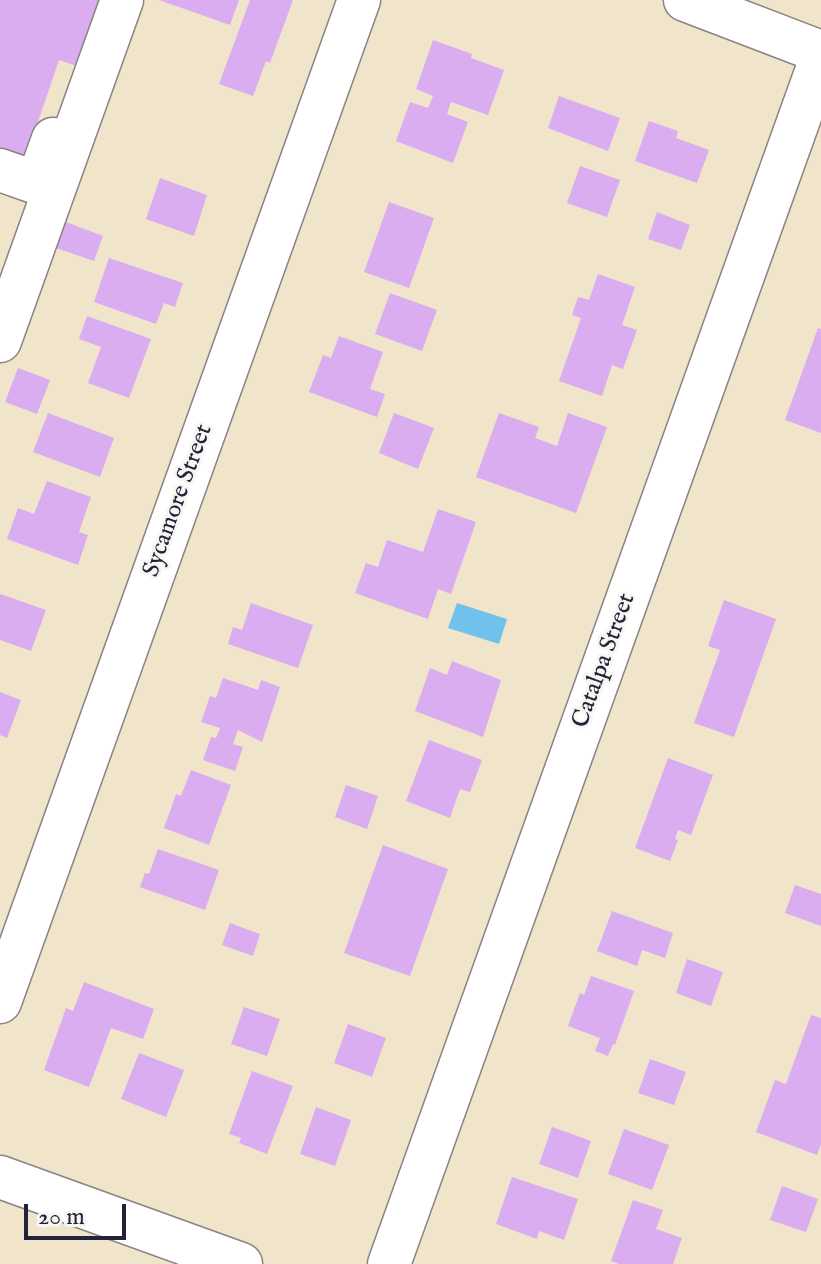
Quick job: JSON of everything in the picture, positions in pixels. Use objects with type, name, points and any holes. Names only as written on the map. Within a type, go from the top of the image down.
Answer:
[{"type":"street","points":[[0,341],[122,0]]},
{"type":"street","name":"Sycamore Street","points":[[0,1002],[359,0]]},
{"type":"street","points":[[685,0],[821,52]]},
{"type":"street","name":"Catalpa Street","points":[[389,1264],[821,58]]},
{"type":"street","points":[[0,170],[37,183],[69,97]]},
{"type":"street","points":[[0,260],[7,263],[0,284]]},
{"type":"street","points":[[0,1177],[241,1264]]},
{"type":"water","points":[[457,603],[507,619],[499,644],[448,628]]},
{"type":"building","points":[[0,0],[109,0],[85,69],[59,60],[25,160],[0,151]]},
{"type":"building","points":[[159,0],[239,0],[230,25]]},
{"type":"building","points":[[250,0],[293,0],[270,63],[266,61],[253,96],[219,84]]},
{"type":"building","points":[[433,40],[504,70],[488,115],[451,102],[447,114],[468,122],[453,163],[396,141],[410,102],[428,108],[433,96],[416,89]]},
{"type":"building","points":[[559,96],[620,118],[608,151],[548,128]]},
{"type":"building","points":[[649,121],[678,131],[676,138],[709,150],[697,183],[635,161]]},
{"type":"building","points":[[580,166],[620,180],[607,217],[567,203]]},
{"type":"building","points":[[160,178],[207,195],[194,236],[146,219]]},
{"type":"building","points":[[389,202],[434,218],[409,288],[364,272]]},
{"type":"building","points":[[657,212],[690,225],[681,250],[648,239]]},
{"type":"building","points":[[66,222],[103,236],[94,261],[56,248]]},
{"type":"building","points":[[109,258],[183,283],[175,307],[164,303],[156,324],[94,302]]},
{"type":"building","points":[[598,274],[635,287],[622,325],[637,330],[623,369],[612,365],[602,396],[559,381],[581,318],[572,315],[578,297],[589,300]]},
{"type":"building","points":[[390,293],[437,310],[422,351],[375,334]]},
{"type":"building","points":[[87,316],[151,339],[129,398],[88,383],[101,347],[79,339]]},
{"type":"building","points":[[818,328],[821,329],[821,433],[785,420]]},
{"type":"building","points":[[339,336],[383,352],[370,389],[385,394],[377,417],[309,392],[323,355],[331,358]]},
{"type":"building","points":[[18,368],[50,380],[37,414],[5,402]]},
{"type":"building","points":[[48,413],[114,438],[100,477],[33,452]]},
{"type":"building","points":[[394,413],[434,428],[418,469],[379,453]]},
{"type":"building","points":[[499,413],[539,427],[535,438],[557,446],[568,413],[607,427],[576,513],[476,477]]},
{"type":"building","points":[[47,481],[91,497],[79,532],[88,535],[78,565],[7,539],[18,508],[34,514]]},
{"type":"building","points":[[438,509],[476,522],[451,594],[438,589],[428,619],[355,593],[366,563],[378,567],[387,540],[423,552]]},
{"type":"building","points":[[0,594],[46,610],[31,651],[0,640]]},
{"type":"building","points":[[724,600],[776,619],[734,737],[694,723],[720,650],[708,646]]},
{"type":"building","points":[[251,603],[313,625],[298,668],[228,644],[233,627],[242,630]]},
{"type":"building","points":[[452,661],[501,680],[483,737],[415,711],[430,668],[447,675]]},
{"type":"building","points":[[223,678],[258,690],[261,680],[280,687],[262,742],[238,730],[233,744],[243,747],[235,771],[203,760],[211,737],[216,738],[220,728],[201,722],[210,696],[216,698]]},
{"type":"building","points":[[0,692],[21,700],[7,738],[0,735]]},
{"type":"building","points":[[429,740],[482,760],[470,792],[460,789],[450,818],[406,801]]},
{"type":"building","points":[[668,758],[713,775],[691,835],[678,830],[675,839],[678,840],[670,861],[635,848]]},
{"type":"building","points":[[191,770],[231,785],[209,845],[164,828],[176,794],[181,796]]},
{"type":"building","points":[[346,785],[378,796],[367,829],[335,817]]},
{"type":"building","points":[[383,845],[448,869],[410,976],[344,953]]},
{"type":"building","points":[[158,849],[219,870],[205,910],[140,887],[145,873],[149,874]]},
{"type":"building","points":[[795,885],[821,894],[821,926],[785,913]]},
{"type":"building","points":[[612,911],[673,933],[665,958],[642,950],[637,966],[597,951]]},
{"type":"building","points":[[230,923],[260,934],[253,956],[222,945]]},
{"type":"building","points":[[687,959],[723,972],[711,1006],[676,993]]},
{"type":"building","points":[[591,976],[634,991],[615,1045],[608,1056],[595,1051],[600,1038],[568,1026],[580,993],[584,995]]},
{"type":"building","points":[[84,982],[154,1009],[143,1039],[111,1028],[89,1087],[44,1070],[66,1008],[73,1011]]},
{"type":"building","points":[[244,1007],[280,1019],[267,1056],[231,1044]]},
{"type":"building","points":[[811,1015],[821,1018],[821,1144],[817,1155],[756,1132],[775,1080],[786,1084]]},
{"type":"building","points":[[348,1024],[386,1038],[372,1077],[334,1063]]},
{"type":"building","points":[[139,1053],[184,1070],[166,1117],[121,1099]]},
{"type":"building","points":[[650,1059],[686,1072],[674,1105],[638,1093]]},
{"type":"building","points":[[252,1071],[293,1086],[267,1154],[239,1143],[241,1138],[229,1134]]},
{"type":"building","points":[[316,1107],[351,1120],[335,1166],[300,1154]]},
{"type":"building","points":[[552,1127],[591,1141],[578,1178],[539,1164]]},
{"type":"building","points":[[624,1129],[669,1145],[652,1190],[608,1174]]},
{"type":"building","points":[[512,1177],[578,1199],[564,1240],[539,1231],[537,1239],[496,1224]]},
{"type":"building","points":[[782,1186],[818,1199],[806,1232],[770,1220]]},
{"type":"building","points":[[633,1200],[663,1210],[656,1229],[682,1238],[673,1264],[619,1264],[611,1261]]}]
